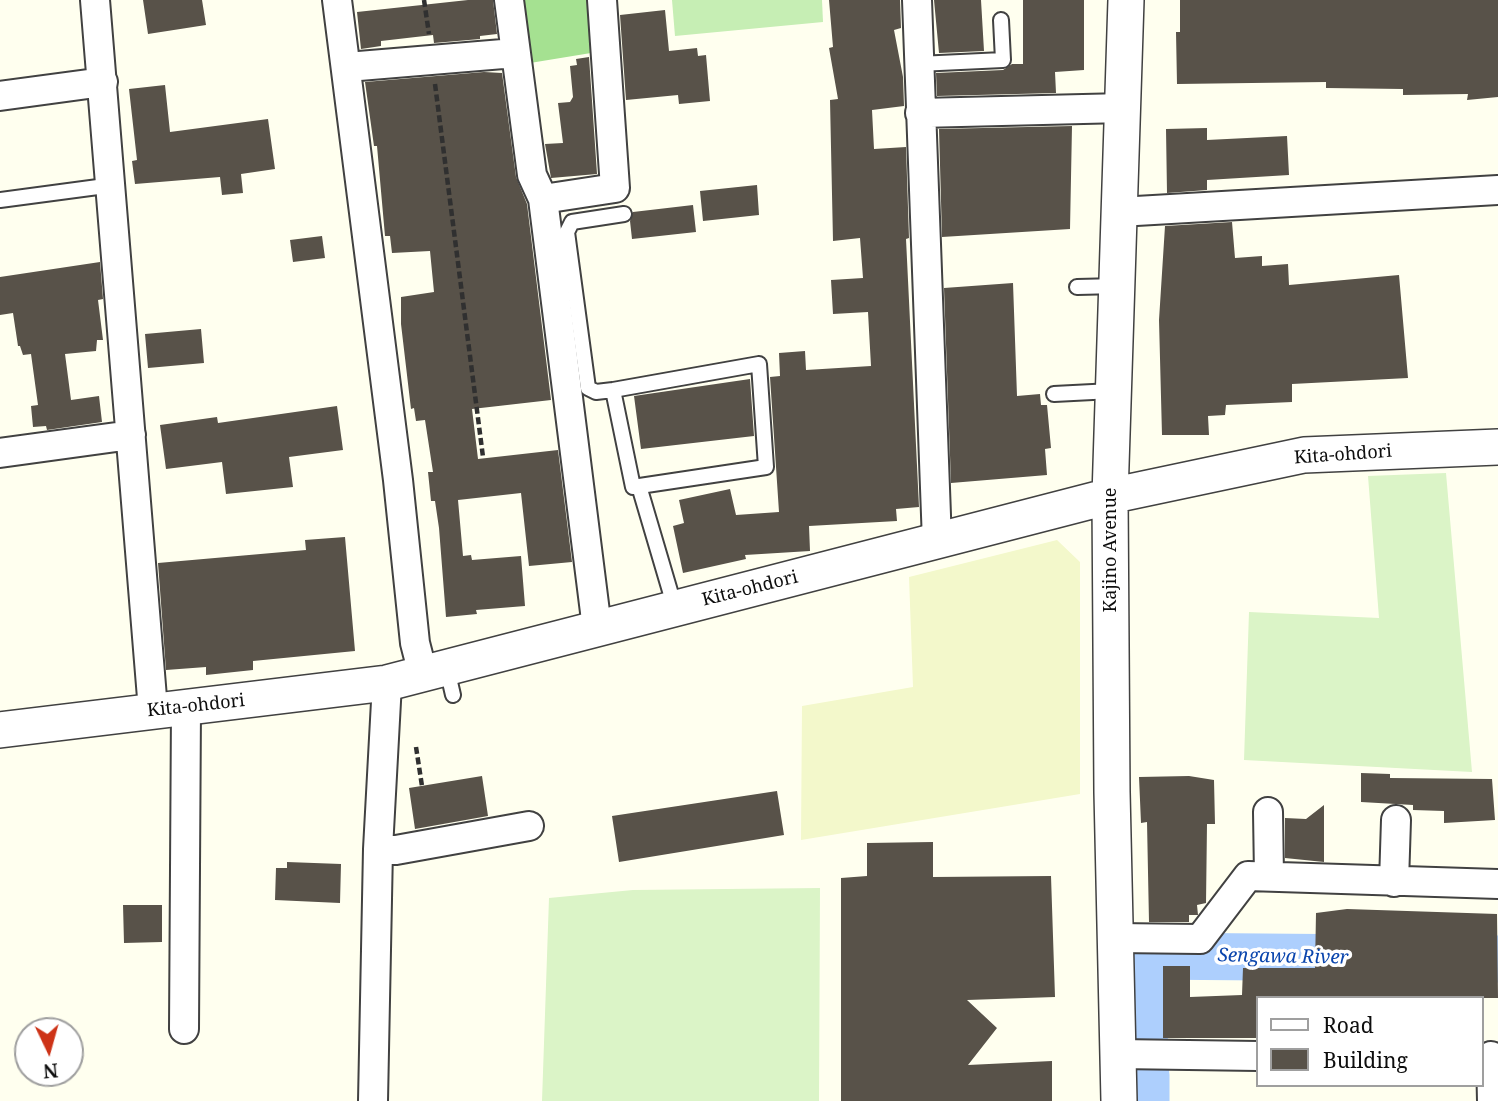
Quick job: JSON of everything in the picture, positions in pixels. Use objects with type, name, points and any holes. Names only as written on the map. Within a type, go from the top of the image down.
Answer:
[{"type":"street","points":[[95,0],[113,185],[131,435],[170,709],[184,1029]]},
{"type":"street","points":[[337,0],[398,480],[415,643],[441,679]]},
{"type":"street","points":[[509,0],[532,174],[543,198],[597,628]]},
{"type":"street","points":[[543,198],[615,188],[601,0]]},
{"type":"street","points":[[917,0],[937,542]]},
{"type":"street","name":"Kajino Avenue","points":[[1119,1101],[1110,496],[1126,0]]},
{"type":"street","points":[[347,67],[515,53]]},
{"type":"street","points":[[0,96],[103,82]]},
{"type":"street","points":[[920,113],[1124,108]]},
{"type":"street","points":[[1119,212],[1498,190]]},
{"type":"street","points":[[0,453],[131,435]]},
{"type":"street","name":"Kita-ohdori","points":[[0,730],[387,683],[441,679],[597,628],[1110,496],[1304,455],[1498,447]]},
{"type":"street","points":[[373,1101],[378,849],[401,747],[387,683]]},
{"type":"street","points":[[1268,812],[1269,876]]},
{"type":"street","points":[[1394,882],[1395,820]]},
{"type":"street","points":[[378,849],[396,850],[529,826]]},
{"type":"street","points":[[1116,938],[1200,939],[1248,876],[1498,884]]},
{"type":"street","points":[[1118,1054],[1256,1056]]},
{"type":"street","points":[[1490,1057],[1492,1101]]},
{"type":"lane","points":[[918,64],[1003,60],[1001,20]]},
{"type":"lane","points":[[0,200],[113,185]]},
{"type":"lane","points":[[613,390],[633,487],[766,467],[759,364],[613,390],[596,392],[589,388],[567,232],[572,222],[624,214]]},
{"type":"lane","points":[[1077,287],[1118,286]]},
{"type":"lane","points":[[1054,394],[1114,390]]},
{"type":"lane","points":[[639,486],[675,608]]},
{"type":"path","points":[[424,0],[483,457]]},
{"type":"path","points":[[401,747],[422,786]]},
{"type":"green space","points":[[522,0],[587,0],[591,53],[530,63]]},
{"type":"green space","points":[[672,0],[822,0],[823,22],[675,36]]},
{"type":"green space","points":[[1446,473],[1472,772],[1244,760],[1249,612],[1379,618],[1368,476]]},
{"type":"green space","points":[[1057,540],[1080,562],[1080,794],[801,840],[802,706],[913,687],[909,577]]},
{"type":"green space","points":[[820,888],[819,1101],[542,1101],[549,898],[633,890]]},
{"type":"building","points":[[143,0],[202,0],[206,25],[148,34]]},
{"type":"building","points":[[468,0],[493,0],[497,34],[480,36],[480,39],[434,43],[433,35],[381,41],[381,46],[361,49],[357,12]]},
{"type":"building","points":[[829,0],[900,0],[901,28],[894,30],[903,77],[904,106],[872,110],[874,149],[906,147],[909,238],[906,239],[919,507],[896,509],[897,521],[809,526],[810,551],[745,555],[746,559],[683,573],[673,526],[684,523],[679,500],[730,489],[736,515],[779,512],[770,377],[780,376],[779,353],[805,351],[806,370],[871,366],[868,312],[833,314],[831,280],[863,278],[860,238],[833,241],[830,100],[838,99],[829,48],[833,47]]},
{"type":"building","points":[[934,0],[981,0],[984,51],[939,53]]},
{"type":"building","points":[[1023,0],[1084,0],[1084,70],[1055,72],[1056,93],[937,96],[936,73],[1003,70],[1012,64],[1023,64]]},
{"type":"building","points":[[1180,0],[1498,0],[1498,97],[1467,100],[1468,94],[1403,95],[1403,89],[1326,88],[1326,82],[1177,84],[1176,32],[1180,32]]},
{"type":"building","points":[[665,10],[669,51],[697,48],[698,56],[706,55],[710,101],[679,104],[678,95],[626,100],[620,15]]},
{"type":"building","points":[[589,57],[597,174],[551,178],[545,144],[563,143],[558,103],[570,102],[573,97],[570,66],[577,65],[576,59]]},
{"type":"building","points":[[484,72],[502,73],[516,177],[527,204],[551,400],[472,409],[478,459],[558,450],[572,562],[529,566],[521,493],[458,500],[463,556],[471,555],[472,560],[521,556],[525,606],[476,610],[477,614],[446,617],[439,528],[435,501],[431,501],[428,472],[433,472],[425,420],[416,421],[414,408],[411,409],[401,324],[401,297],[434,292],[430,251],[392,253],[390,236],[385,236],[377,146],[374,146],[365,82]]},
{"type":"building","points":[[165,85],[170,132],[268,119],[275,169],[241,174],[243,193],[222,195],[220,177],[135,184],[132,161],[137,160],[129,89]]},
{"type":"building","points":[[1072,126],[1070,229],[942,237],[939,129]]},
{"type":"building","points":[[1207,128],[1207,140],[1287,136],[1289,175],[1207,180],[1207,190],[1167,193],[1166,129]]},
{"type":"building","points":[[757,185],[759,215],[703,221],[700,191]]},
{"type":"building","points":[[693,205],[696,232],[632,239],[630,221],[633,212]]},
{"type":"building","points":[[1232,222],[1235,258],[1262,256],[1262,266],[1288,264],[1289,285],[1399,275],[1408,378],[1292,384],[1292,402],[1226,405],[1225,415],[1208,416],[1209,435],[1162,435],[1159,320],[1165,226]]},
{"type":"building","points":[[322,236],[325,258],[293,262],[290,240]]},
{"type":"building","points":[[100,262],[103,299],[98,300],[103,340],[97,340],[96,351],[65,354],[71,400],[99,396],[102,422],[47,430],[46,426],[33,427],[31,406],[38,405],[31,354],[23,355],[18,346],[13,313],[0,315],[0,277]]},
{"type":"building","points":[[1013,283],[1017,396],[1040,394],[1041,405],[1047,405],[1051,448],[1045,449],[1047,475],[951,483],[944,288]]},
{"type":"building","points":[[201,329],[204,363],[148,368],[145,334]]},
{"type":"building","points":[[750,379],[754,436],[641,449],[634,396]]},
{"type":"building","points":[[337,406],[343,450],[289,457],[293,487],[226,494],[222,462],[166,469],[160,425],[217,417],[218,423]]},
{"type":"building","points":[[345,537],[355,651],[253,661],[253,670],[206,675],[206,667],[166,670],[158,563],[306,550],[305,540]]},
{"type":"building","points":[[1361,773],[1390,774],[1390,778],[1492,779],[1495,820],[1444,823],[1444,811],[1413,810],[1413,805],[1361,802]]},
{"type":"building","points":[[482,776],[488,816],[415,829],[409,788]]},
{"type":"building","points":[[1189,776],[1214,780],[1215,824],[1207,824],[1206,903],[1197,905],[1198,915],[1189,915],[1189,922],[1149,922],[1147,822],[1141,823],[1139,777]]},
{"type":"building","points":[[777,791],[784,835],[619,862],[612,816]]},
{"type":"building","points":[[1324,805],[1324,862],[1285,858],[1285,818],[1306,819]]},
{"type":"building","points":[[933,842],[933,877],[1051,876],[1055,997],[967,1000],[997,1028],[968,1065],[1052,1061],[1052,1101],[841,1101],[841,878],[867,876],[867,843]]},
{"type":"building","points":[[287,862],[341,864],[340,903],[275,900],[276,868],[287,868]]},
{"type":"building","points":[[123,905],[162,905],[162,942],[124,943]]},
{"type":"building","points":[[1347,909],[1497,914],[1498,998],[1256,996],[1256,1038],[1163,1038],[1163,966],[1190,966],[1190,997],[1242,995],[1243,968],[1315,968],[1316,913]]},
{"type":"waterway","name":"Sengawa River","points":[[1145,1033],[1145,956],[1498,959]]},
{"type":"waterway","name":"Sengawa River","points":[[1146,1075],[1146,1101]]}]
